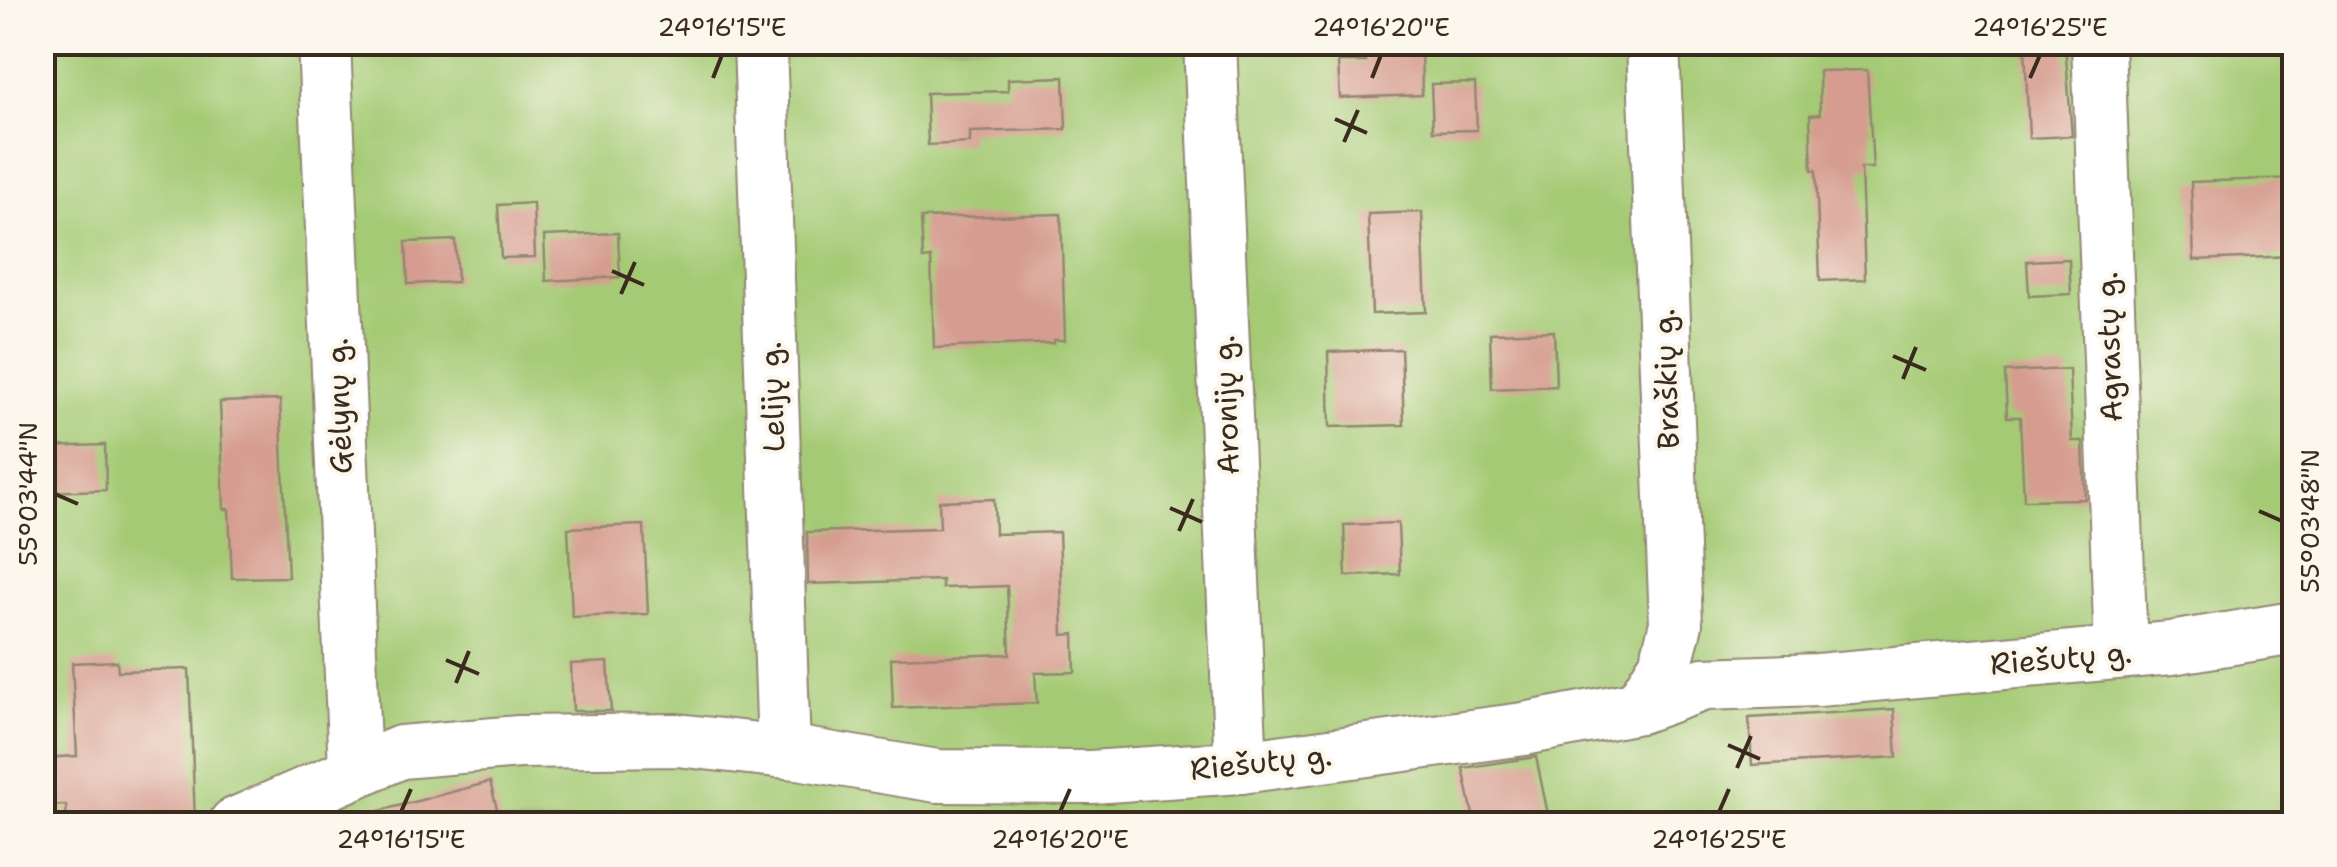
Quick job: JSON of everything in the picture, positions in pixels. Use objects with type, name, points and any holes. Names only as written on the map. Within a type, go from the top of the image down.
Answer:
[{"type":"street","name":"Gėlynų g.","points":[[324,42],[355,770]]},
{"type":"street","name":"Lelijų g.","points":[[760,42],[784,751]]},
{"type":"street","name":"Aronijų g.","points":[[1210,42],[1241,767]]},
{"type":"street","name":"Braškių g.","points":[[1638,707],[1666,662],[1676,624],[1654,42]]},
{"type":"street","name":"Agrastų g.","points":[[2098,42],[2120,652]]},
{"type":"street","name":"Riešutų g.","points":[[235,824],[401,752],[519,742],[677,740],[784,751],[936,776],[1091,777],[1241,767],[1524,729],[1638,707],[1704,684],[1818,680],[2171,648],[2294,628]]},
{"type":"green space","points":[[43,43],[2294,43],[2294,824],[43,824]]},
{"type":"building","points":[[1365,42],[1421,42],[1422,95],[1340,98],[1338,62],[1366,62]]},
{"type":"building","points":[[2065,44],[2072,136],[2029,138],[2025,46]]},
{"type":"building","points":[[1867,70],[1873,168],[1861,168],[1865,279],[1820,281],[1810,115],[1820,114],[1819,71]]},
{"type":"building","points":[[1064,77],[1066,129],[970,132],[970,143],[928,145],[926,93],[1008,91],[1008,79]]},
{"type":"building","points":[[1475,83],[1477,130],[1433,131],[1431,84]]},
{"type":"building","points":[[2294,178],[2294,256],[2194,260],[2191,182]]},
{"type":"building","points":[[533,203],[535,257],[501,258],[498,205]]},
{"type":"building","points":[[1422,212],[1426,312],[1372,314],[1368,214]]},
{"type":"building","points":[[1061,214],[1065,340],[934,348],[931,258],[923,259],[921,218]]},
{"type":"building","points":[[618,233],[620,277],[546,281],[544,236]]},
{"type":"building","points":[[455,240],[457,282],[408,284],[406,242]]},
{"type":"building","points":[[2069,259],[2071,294],[2029,296],[2027,261]]},
{"type":"building","points":[[1554,331],[1556,386],[1492,389],[1490,333]]},
{"type":"building","points":[[1401,349],[1404,425],[1330,427],[1328,352]]},
{"type":"building","points":[[2069,369],[2072,441],[2083,441],[2085,499],[2024,500],[2020,417],[2007,417],[2005,372]]},
{"type":"building","points":[[280,400],[288,577],[232,578],[229,509],[224,509],[220,402]]},
{"type":"building","points":[[105,445],[106,490],[44,492],[43,447]]},
{"type":"building","points":[[994,499],[995,534],[1059,532],[1063,635],[1074,634],[1075,672],[1035,673],[1037,703],[893,708],[891,658],[1010,654],[1007,586],[942,588],[942,580],[808,584],[807,532],[940,528],[939,501]]},
{"type":"building","points":[[1398,523],[1400,574],[1346,576],[1344,525]]},
{"type":"building","points":[[644,525],[648,614],[572,617],[568,528]]},
{"type":"building","points":[[117,661],[118,671],[189,669],[195,821],[67,824],[66,805],[42,806],[42,758],[77,756],[72,663]]},
{"type":"building","points":[[608,662],[611,711],[573,711],[571,664]]},
{"type":"building","points":[[1894,709],[1897,757],[1752,765],[1749,718]]},
{"type":"building","points":[[1536,757],[1550,824],[1475,824],[1463,768]]},
{"type":"building","points":[[490,782],[501,824],[376,824],[375,812]]}]
